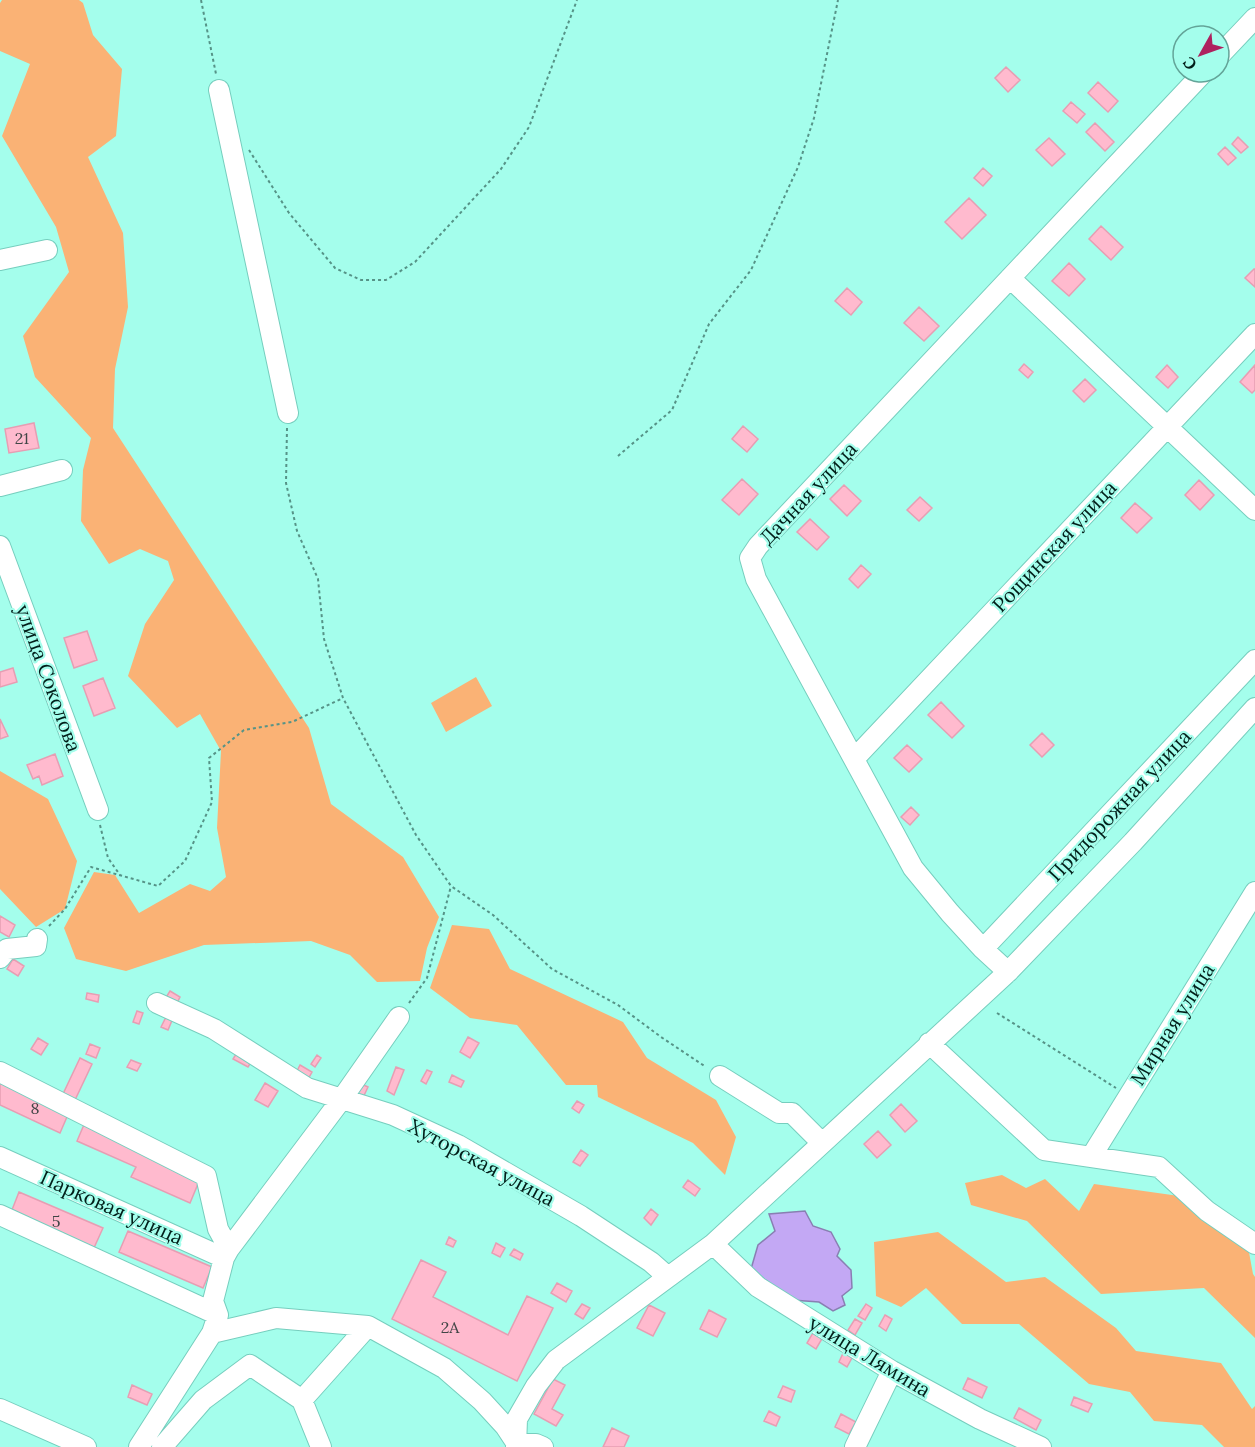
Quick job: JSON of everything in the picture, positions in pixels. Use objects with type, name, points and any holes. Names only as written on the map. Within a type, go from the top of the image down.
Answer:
[{"type":"street","points":[[1231,43],[1255,18]]},
{"type":"street","name":"Дачная улица","points":[[1008,972],[983,949],[913,868],[756,579],[750,558],[758,546],[1193,84]]},
{"type":"street","points":[[219,90],[288,413]]},
{"type":"street","points":[[0,260],[47,250]]},
{"type":"street","points":[[1010,278],[1255,510]]},
{"type":"street","name":"Рощинская улица","points":[[854,759],[1255,334]]},
{"type":"street","points":[[0,486],[62,470]]},
{"type":"street","name":"улица Соколова","points":[[0,546],[98,810]]},
{"type":"street","name":"Придорожная улица","points":[[983,949],[1255,660]]},
{"type":"street","points":[[516,1445],[517,1419],[536,1386],[556,1360],[713,1244],[1008,972],[1133,842],[1255,708]]},
{"type":"street","name":"Мирная улица","points":[[1091,1157],[1255,892]]},
{"type":"street","points":[[0,958],[7,949],[36,946],[37,939]]},
{"type":"street","name":"Хуторская улица","points":[[158,1003],[214,1029],[307,1088],[393,1115],[458,1145],[581,1216],[651,1262],[668,1277]]},
{"type":"street","points":[[139,1447],[215,1324],[213,1301],[226,1253],[341,1100],[399,1017]]},
{"type":"street","points":[[929,1043],[1044,1150],[1160,1167],[1207,1211],[1255,1244]]},
{"type":"street","points":[[0,1072],[206,1176],[226,1253]]},
{"type":"street","points":[[720,1076],[779,1113],[792,1113],[822,1143]]},
{"type":"street","name":"Парковая улица","points":[[0,1156],[226,1253]]},
{"type":"street","points":[[0,1215],[215,1324],[276,1318],[368,1326],[444,1368],[482,1401],[505,1426],[516,1445]]},
{"type":"street","name":"улица Лямина","points":[[713,1244],[758,1287],[892,1371],[980,1419],[1041,1447]]},
{"type":"street","points":[[302,1400],[368,1326]]},
{"type":"street","points":[[162,1447],[203,1400],[250,1365],[302,1400],[321,1447]]},
{"type":"street","points":[[855,1447],[892,1371]]},
{"type":"street","points":[[0,1409],[86,1447]]},
{"type":"street","points":[[516,1445],[536,1444],[543,1447]]},
{"type":"path","points":[[201,0],[219,90]]},
{"type":"path","points":[[248,149],[289,213],[335,268],[361,280],[386,280],[415,262],[501,169],[524,136],[530,127],[577,0]]},
{"type":"path","points":[[618,456],[672,410],[709,324],[751,270],[798,167],[814,118],[838,0]]},
{"type":"path","points":[[288,413],[286,483],[297,531],[318,579],[324,639],[342,698],[416,835],[451,886],[493,915],[552,969],[618,1005],[720,1076]]},
{"type":"path","points":[[37,939],[65,909],[91,867],[158,886],[185,861],[212,802],[209,758],[244,730],[292,722],[342,698]]},
{"type":"path","points":[[98,810],[101,838],[108,858],[121,875]]},
{"type":"path","points":[[399,1017],[427,978],[451,886]]},
{"type":"path","points":[[997,1013],[1128,1095]]},
{"type":"shaded area","points":[[2,0],[79,0],[83,3],[93,35],[122,69],[116,136],[88,157],[123,233],[128,307],[115,369],[113,428],[309,728],[331,804],[403,857],[439,917],[427,948],[420,981],[377,982],[350,955],[311,941],[204,945],[126,971],[76,959],[64,928],[94,872],[115,875],[139,913],[190,884],[210,891],[226,877],[217,828],[221,751],[200,714],[177,728],[128,676],[145,624],[174,580],[168,561],[140,549],[109,564],[81,521],[83,470],[91,438],[35,377],[23,336],[69,272],[56,227],[2,136],[30,64],[0,51],[0,3]]},
{"type":"shaded area","points":[[476,677],[492,706],[446,732],[431,703]]},
{"type":"shaded area","points":[[0,771],[48,799],[77,861],[65,909],[36,927],[0,889]]},
{"type":"shaded area","points":[[452,925],[489,929],[510,969],[623,1022],[647,1058],[716,1100],[736,1137],[725,1175],[693,1143],[598,1097],[597,1085],[566,1085],[517,1025],[470,1018],[430,988]]},
{"type":"shaded area","points":[[1002,1175],[1026,1188],[1045,1179],[1079,1211],[1094,1184],[1186,1197],[1246,1236],[1255,1277],[1255,1338],[1204,1288],[1101,1294],[1027,1221],[971,1205],[965,1183]]},
{"type":"shaded area","points":[[805,1211],[813,1226],[831,1232],[840,1249],[837,1256],[851,1270],[852,1288],[842,1296],[845,1305],[833,1311],[819,1302],[792,1300],[751,1269],[758,1245],[775,1231],[769,1214]]},
{"type":"shaded area","points":[[938,1232],[1006,1282],[1045,1277],[1116,1328],[1136,1351],[1221,1363],[1252,1409],[1255,1406],[1255,1447],[1224,1447],[1202,1425],[1154,1421],[1130,1392],[1089,1384],[1019,1324],[962,1324],[926,1288],[901,1307],[876,1296],[874,1242]]},
{"type":"building","points":[[1006,67],[1020,80],[1008,92],[995,78]]},
{"type":"building","points":[[1098,82],[1118,101],[1108,112],[1088,93]]},
{"type":"building","points":[[1071,102],[1085,114],[1077,123],[1063,111]]},
{"type":"building","points":[[1095,123],[1114,142],[1105,151],[1086,132]]},
{"type":"building","points":[[1238,137],[1248,147],[1241,153],[1232,144]]},
{"type":"building","points":[[1049,138],[1065,154],[1052,166],[1036,150]]},
{"type":"building","points":[[1225,147],[1236,158],[1228,165],[1218,154]]},
{"type":"building","points":[[983,168],[992,176],[983,186],[974,178]]},
{"type":"building","points":[[969,198],[986,215],[962,239],[945,222]]},
{"type":"building","points":[[1101,226],[1123,247],[1111,260],[1089,239]]},
{"type":"building","points":[[1069,263],[1085,279],[1069,296],[1052,281]]},
{"type":"building","points":[[1255,269],[1255,287],[1245,278]]},
{"type":"building","points":[[847,288],[862,302],[851,315],[835,301]]},
{"type":"building","points":[[919,307],[939,326],[924,341],[904,323]]},
{"type":"building","points":[[1024,364],[1033,372],[1028,378],[1019,370]]},
{"type":"building","points":[[1167,365],[1178,377],[1168,388],[1156,377]]},
{"type":"building","points":[[1255,365],[1255,390],[1252,393],[1240,382]]},
{"type":"building","points":[[1085,379],[1096,390],[1084,402],[1073,391]]},
{"type":"building","points":[[34,423],[39,448],[9,453],[5,429]]},
{"type":"building","points":[[743,426],[758,439],[747,452],[732,439]]},
{"type":"building","points":[[742,479],[758,494],[739,515],[722,500]]},
{"type":"building","points":[[1199,480],[1214,495],[1200,510],[1185,495]]},
{"type":"building","points":[[844,485],[861,501],[847,516],[830,499]]},
{"type":"building","points":[[920,497],[932,508],[919,521],[907,510]]},
{"type":"building","points":[[1135,503],[1152,518],[1137,533],[1121,518]]},
{"type":"building","points":[[810,519],[829,537],[817,550],[797,532]]},
{"type":"building","points":[[861,565],[871,574],[858,588],[849,579]]},
{"type":"building","points":[[87,631],[97,660],[74,668],[64,638]]},
{"type":"building","points":[[13,668],[17,682],[0,687],[0,672]]},
{"type":"building","points":[[103,678],[115,708],[94,716],[83,686]]},
{"type":"building","points":[[941,702],[964,726],[952,738],[928,715]]},
{"type":"building","points":[[0,719],[8,736],[0,739]]},
{"type":"building","points":[[1042,733],[1054,745],[1042,757],[1030,745]]},
{"type":"building","points":[[907,745],[922,759],[909,772],[894,758]]},
{"type":"building","points":[[55,754],[63,776],[42,785],[39,776],[33,779],[27,765]]},
{"type":"building","points":[[911,807],[919,815],[910,825],[901,817]]},
{"type":"building","points":[[0,916],[15,925],[9,937],[0,932]]},
{"type":"building","points":[[13,959],[24,966],[18,976],[7,969]]},
{"type":"building","points":[[170,991],[180,997],[176,1005],[165,999]]},
{"type":"building","points":[[87,993],[99,995],[98,1002],[86,999]]},
{"type":"building","points":[[137,1011],[143,1013],[139,1024],[133,1022]]},
{"type":"building","points":[[167,1015],[173,1018],[168,1030],[161,1027]]},
{"type":"building","points":[[468,1037],[479,1043],[470,1058],[460,1052]]},
{"type":"building","points":[[38,1038],[48,1044],[41,1055],[31,1049]]},
{"type":"building","points":[[90,1044],[100,1048],[96,1058],[86,1054]]},
{"type":"building","points":[[238,1051],[253,1059],[248,1067],[233,1059]]},
{"type":"building","points":[[317,1055],[321,1058],[315,1067],[311,1064]]},
{"type":"building","points":[[80,1058],[92,1064],[75,1100],[63,1094]]},
{"type":"building","points":[[131,1060],[141,1064],[137,1071],[127,1067]]},
{"type":"building","points":[[300,1065],[312,1072],[307,1081],[295,1075]]},
{"type":"building","points":[[396,1067],[404,1070],[394,1095],[387,1091]]},
{"type":"building","points":[[427,1070],[432,1072],[426,1084],[421,1081]]},
{"type":"building","points":[[452,1075],[464,1081],[461,1087],[449,1082]]},
{"type":"building","points":[[0,1078],[70,1110],[60,1133],[0,1105]]},
{"type":"building","points":[[265,1083],[278,1091],[268,1107],[255,1100]]},
{"type":"building","points":[[359,1083],[368,1087],[361,1102],[352,1098]]},
{"type":"building","points":[[577,1101],[584,1105],[579,1113],[572,1108]]},
{"type":"building","points":[[901,1104],[917,1121],[905,1132],[890,1115]]},
{"type":"building","points":[[86,1120],[200,1179],[190,1203],[131,1177],[136,1167],[77,1141]]},
{"type":"building","points":[[878,1131],[891,1145],[877,1158],[864,1144]]},
{"type":"building","points":[[581,1150],[588,1155],[580,1166],[573,1162]]},
{"type":"building","points":[[688,1180],[700,1189],[695,1196],[683,1187]]},
{"type":"building","points":[[19,1192],[103,1228],[93,1250],[10,1215]]},
{"type":"building","points":[[651,1209],[658,1215],[651,1225],[644,1218]]},
{"type":"building","points":[[128,1231],[212,1267],[203,1288],[119,1252]]},
{"type":"building","points":[[449,1237],[456,1241],[453,1247],[446,1244]]},
{"type":"building","points":[[496,1243],[505,1248],[500,1257],[492,1253]]},
{"type":"building","points":[[514,1249],[523,1254],[520,1260],[510,1255]]},
{"type":"building","points":[[421,1260],[446,1272],[433,1297],[508,1335],[527,1296],[553,1308],[517,1381],[392,1319]]},
{"type":"building","points":[[557,1283],[572,1291],[566,1302],[551,1293]]},
{"type":"building","points":[[582,1304],[590,1308],[583,1319],[575,1314]]},
{"type":"building","points":[[866,1304],[872,1308],[865,1320],[858,1316]]},
{"type":"building","points":[[649,1305],[665,1313],[653,1336],[637,1328]]},
{"type":"building","points":[[709,1310],[726,1319],[717,1337],[700,1329]]},
{"type":"building","points":[[885,1315],[892,1319],[886,1331],[879,1326]]},
{"type":"building","points":[[855,1319],[862,1323],[855,1335],[848,1330]]},
{"type":"building","points":[[814,1331],[823,1337],[816,1349],[807,1343]]},
{"type":"building","points":[[844,1351],[853,1356],[847,1367],[839,1362]]},
{"type":"building","points":[[968,1378],[987,1387],[982,1398],[963,1389]]},
{"type":"building","points":[[553,1379],[565,1385],[552,1409],[563,1415],[556,1426],[534,1414]]},
{"type":"building","points":[[132,1385],[152,1394],[147,1405],[128,1397]]},
{"type":"building","points":[[783,1386],[795,1391],[791,1402],[778,1397]]},
{"type":"building","points":[[1074,1397],[1092,1404],[1088,1412],[1071,1405]]},
{"type":"building","points":[[1019,1408],[1041,1420],[1036,1430],[1014,1418]]},
{"type":"building","points":[[769,1411],[780,1417],[776,1426],[764,1421]]},
{"type":"building","points":[[841,1414],[856,1422],[849,1434],[835,1427]]},
{"type":"building","points":[[612,1428],[629,1436],[624,1447],[603,1447]]}]
